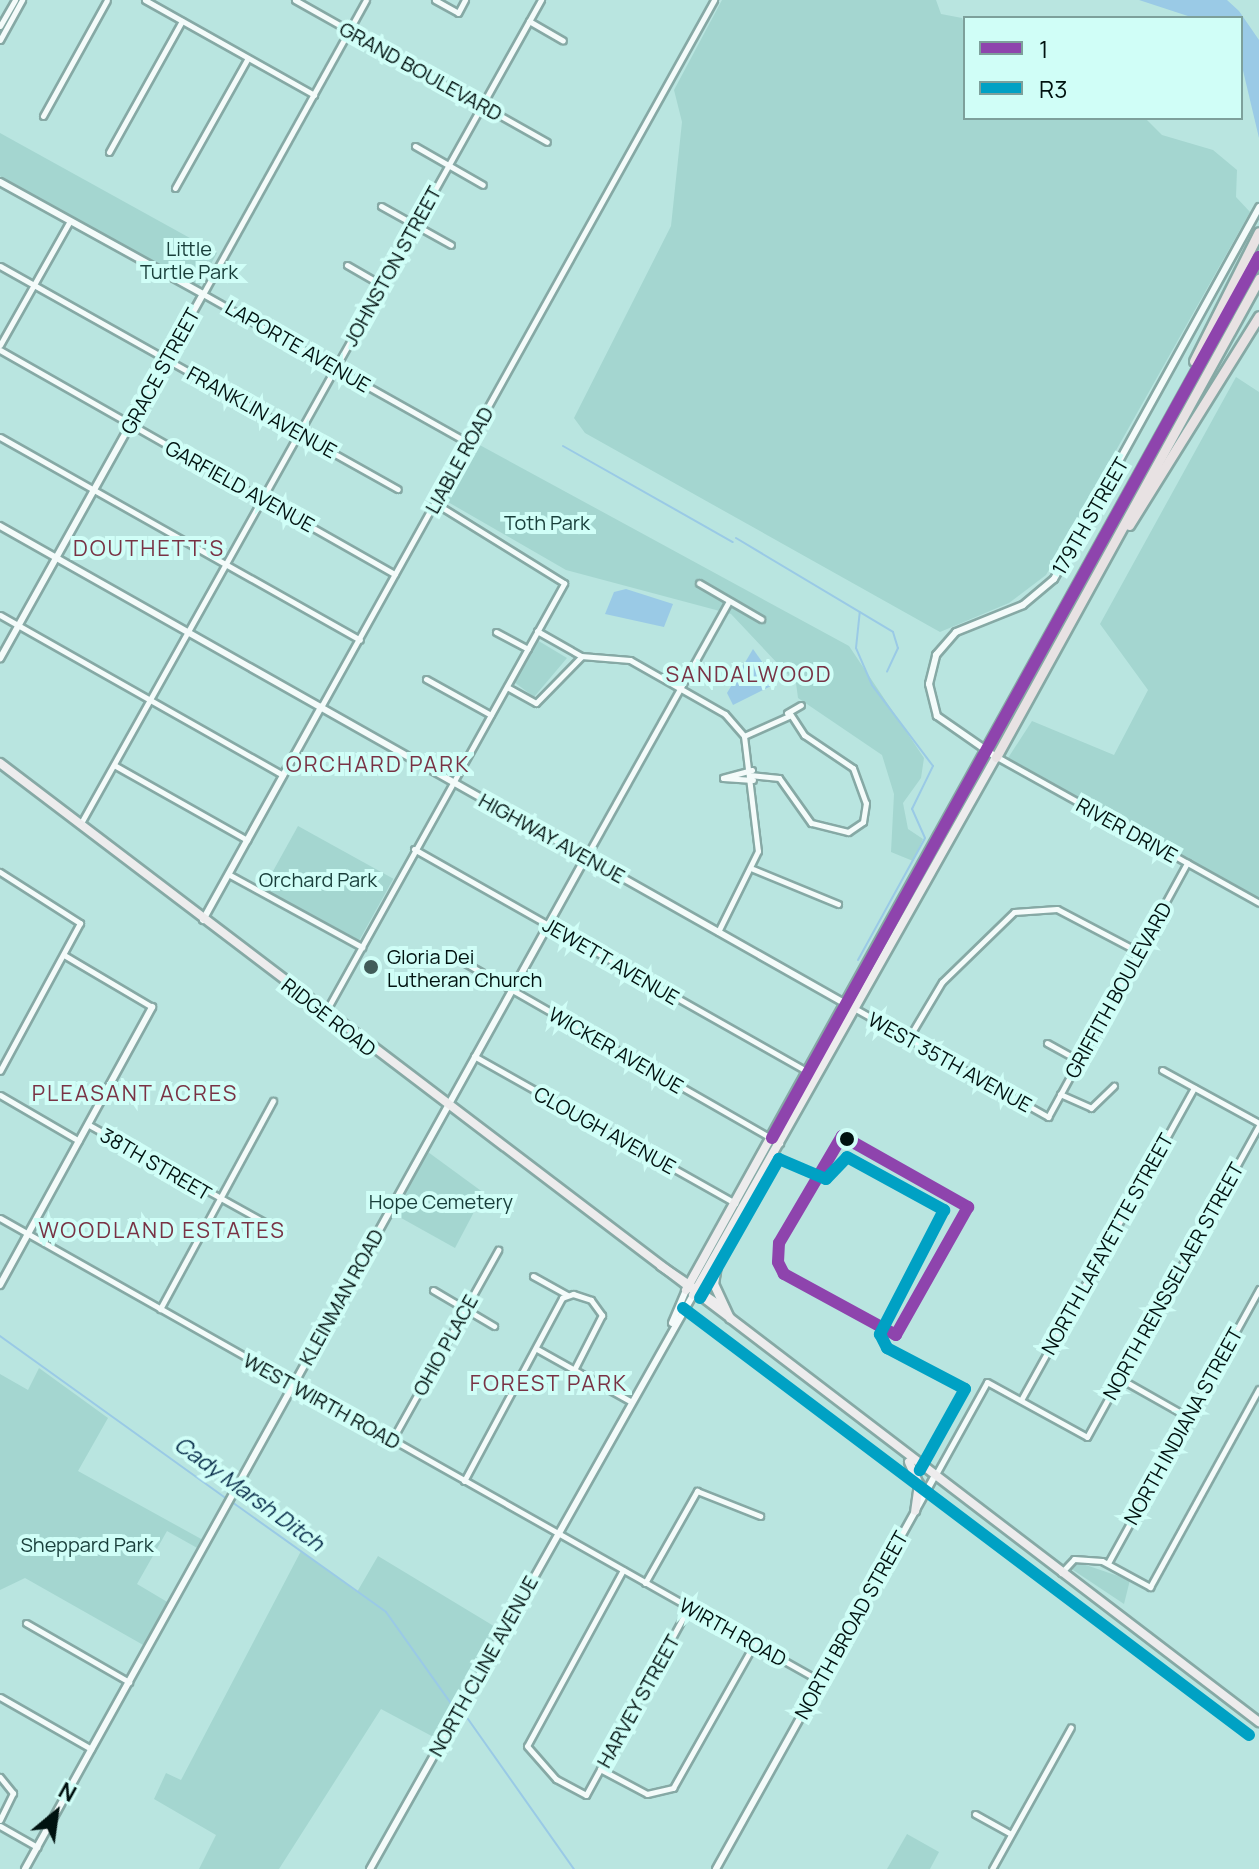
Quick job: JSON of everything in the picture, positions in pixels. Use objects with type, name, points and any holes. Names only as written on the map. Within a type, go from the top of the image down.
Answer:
[{"type":"highway","points":[[1171,414],[1259,232]]},
{"type":"highway","points":[[985,751],[1259,257]]},
{"type":"highway","points":[[996,757],[1259,279]]},
{"type":"highway","points":[[1114,543],[1259,316]]},
{"type":"main road","points":[[692,1289],[735,1204],[776,1140],[985,751]]},
{"type":"main road","points":[[692,1289],[719,1253],[808,1072],[996,757]]},
{"type":"main road","name":"RIDGE ROAD","points":[[0,763],[447,1108],[728,1314],[1060,1575],[1259,1722]]},
{"type":"main road","points":[[719,1253],[714,1284],[728,1314]]},
{"type":"main road","points":[[905,1455],[919,1484],[915,1511]]},
{"type":"street","points":[[0,26],[15,0]]},
{"type":"street","points":[[0,40],[22,0]]},
{"type":"street","points":[[43,116],[107,0]]},
{"type":"street","points":[[145,0],[314,95]]},
{"type":"street","name":"GRAND BOULEVARD","points":[[295,0],[547,142]]},
{"type":"street","name":"GRACE STREET","points":[[0,658],[366,0]]},
{"type":"street","points":[[435,0],[458,13],[465,0]]},
{"type":"street","name":"JOHNSTON STREET","points":[[80,825],[541,0]]},
{"type":"street","name":"LIABLE ROAD","points":[[203,920],[714,0]]},
{"type":"street","points":[[109,152],[182,21]]},
{"type":"street","points":[[529,21],[563,41]]},
{"type":"street","points":[[175,188],[248,58]]},
{"type":"street","points":[[415,146],[483,185]]},
{"type":"street","name":"LAPORTE AVENUE","points":[[0,182],[468,443]]},
{"type":"street","points":[[381,206],[451,245]]},
{"type":"street","name":"179TH STREET","points":[[996,757],[952,732],[934,711],[929,684],[936,655],[956,632],[1030,601],[1057,574],[1259,207]]},
{"type":"street","points":[[0,348],[70,221]]},
{"type":"street","points":[[347,265],[381,285]]},
{"type":"street","name":"FRANKLIN AVENUE","points":[[0,266],[398,489]]},
{"type":"street","name":"GARFIELD AVENUE","points":[[0,348],[395,574]]},
{"type":"street","points":[[0,437],[360,640]]},
{"type":"street","points":[[325,1014],[564,579],[435,503]]},
{"type":"street","name":"HIGHWAY AVENUE","points":[[0,526],[849,1006]]},
{"type":"street","points":[[699,583],[761,619]]},
{"type":"street","name":"KLEINMAN ROAD","points":[[25,1869],[729,601]]},
{"type":"street","points":[[0,615],[283,775]]},
{"type":"street","points":[[537,631],[581,656],[614,654],[725,714],[744,736],[752,775],[759,844],[753,869],[718,932]]},
{"type":"street","points":[[496,632],[528,649]]},
{"type":"street","points":[[507,687],[536,703],[581,656]]},
{"type":"street","points":[[426,679],[491,715]]},
{"type":"street","points":[[744,736],[801,705]]},
{"type":"street","points":[[752,775],[723,778],[752,775],[779,778],[811,823],[848,832],[863,822],[866,803],[853,768],[786,713]]},
{"type":"street","name":"RIVER DRIVE","points":[[996,757],[1259,903]]},
{"type":"street","points":[[114,765],[247,840]]},
{"type":"street","name":"JEWETT AVENUE","points":[[414,849],[808,1072]]},
{"type":"street","name":"GRIFFITH BOULEVARD","points":[[1048,1117],[1187,863]]},
{"type":"street","points":[[753,869],[838,904]]},
{"type":"street","points":[[0,872],[80,920],[0,1071]]},
{"type":"street","points":[[228,874],[362,947]]},
{"type":"street","points":[[908,1039],[938,986],[1014,912],[1057,909],[1139,952]]},
{"type":"street","points":[[0,1285],[152,1007],[64,955]]},
{"type":"street","name":"WICKER AVENUE","points":[[453,956],[776,1140]]},
{"type":"street","name":"WEST 35TH AVENUE","points":[[849,1006],[1048,1117]]},
{"type":"street","points":[[1047,1043],[1079,1061]]},
{"type":"street","name":"CLOUGH AVENUE","points":[[474,1056],[735,1204]]},
{"type":"street","points":[[1162,1070],[1259,1124]]},
{"type":"street","points":[[1060,1094],[1091,1108],[1114,1086]]},
{"type":"street","name":"NORTH LAFAYETTE STREET","points":[[1021,1400],[1194,1088]]},
{"type":"street","points":[[0,1095],[80,1141]]},
{"type":"street","points":[[160,1309],[273,1101]]},
{"type":"street","name":"NORTH RENSSELAER STREET","points":[[1021,1400],[1087,1437],[1259,1124]]},
{"type":"street","name":"38TH STREET","points":[[89,1125],[220,1202],[266,1223]]},
{"type":"street","name":"WEST WIRTH ROAD","points":[[0,1218],[645,1583]]},
{"type":"street","name":"OHIO PLACE","points":[[392,1440],[498,1250]]},
{"type":"street","points":[[533,1276],[567,1295],[587,1297],[602,1315],[574,1370]]},
{"type":"street","name":"NORTH CLINE AVENUE","points":[[370,1869],[692,1289]]},
{"type":"street","name":"NORTH INDIANA STREET","points":[[1108,1563],[1259,1289]]},
{"type":"street","points":[[433,1290],[494,1326]]},
{"type":"street","points":[[464,1481],[567,1295]]},
{"type":"street","points":[[537,1349],[630,1401]]},
{"type":"street","points":[[1119,1378],[1188,1417]]},
{"type":"street","name":"NORTH BROAD STREET","points":[[716,1869],[987,1382],[1021,1400]]},
{"type":"street","points":[[1060,1575],[1078,1558],[1108,1563],[1150,1587],[1259,1389]]},
{"type":"street","points":[[645,1583],[698,1490],[760,1516]]},
{"type":"street","name":"HARVEY STREET","points":[[623,1570],[526,1749],[586,1795],[689,1607]]},
{"type":"street","name":"WIRTH ROAD","points":[[645,1583],[820,1681]]},
{"type":"street","points":[[26,1623],[129,1682]]},
{"type":"street","points":[[600,1769],[641,1792],[665,1793],[679,1780],[754,1644]]},
{"type":"street","points":[[0,1697],[91,1749]]},
{"type":"street","points":[[992,1869],[1071,1727]]},
{"type":"street","points":[[0,1777],[13,1793],[0,1823],[37,1847]]},
{"type":"street","points":[[975,1814],[1011,1834]]},
{"type":"green space","points":[[722,0],[936,0],[941,14],[963,21],[963,120],[1147,120],[1162,135],[1213,150],[1237,170],[1236,197],[1250,212],[1046,575],[1009,603],[940,632],[585,433],[574,418],[671,226],[682,122],[674,90]]},
{"type":"green space","name":"Little Turtle Park","points":[[0,133],[217,253],[198,288],[0,176]]},
{"type":"green space","points":[[1236,377],[1259,392],[1259,899],[1008,758],[1032,721],[1114,755],[1148,690],[1100,624]]},
{"type":"green space","name":"Toth Park","points":[[476,443],[849,646],[924,758],[921,778],[903,803],[908,829],[923,839],[913,861],[891,852],[894,794],[882,755],[798,698],[796,683],[731,614],[566,570],[441,498]]},
{"type":"green space","points":[[537,640],[567,658],[534,697],[514,682]]},
{"type":"green space","name":"Orchard Park","points":[[298,826],[393,879],[357,944],[262,891]]},
{"type":"green space","name":"Hope Cemetery","points":[[428,1152],[484,1193],[455,1248],[394,1214]]},
{"type":"green space","name":"Sheppard Park","points":[[39,1368],[108,1418],[78,1471],[203,1540],[199,1549],[167,1531],[137,1584],[169,1603],[145,1646],[25,1578],[0,1590],[0,1374],[28,1390]]},
{"type":"green space","points":[[301,1551],[357,1592],[378,1556],[502,1631],[441,1741],[381,1709],[279,1869],[199,1869],[216,1835],[154,1799],[166,1773],[181,1780]]},
{"type":"green space","points":[[1077,1562],[1130,1580],[1124,1604],[1070,1568]]},
{"type":"green space","points":[[907,1834],[939,1852],[930,1869],[887,1869]]},
{"type":"water","points":[[1139,0],[1227,0],[1242,16],[1188,16]]},
{"type":"water","points":[[1243,17],[1259,40],[1259,138],[1243,70]]},
{"type":"water","points":[[626,589],[673,604],[664,627],[605,614],[614,592]]},
{"type":"water","points":[[753,649],[777,683],[733,705],[727,693]]},
{"type":"waterway","points":[[563,446],[733,542]]},
{"type":"waterway","points":[[736,538],[893,632],[898,648],[887,672]]},
{"type":"waterway","points":[[858,960],[925,838],[912,809],[933,766],[872,685],[856,648],[860,612]]},
{"type":"waterway","name":"Cady Marsh Ditch","points":[[0,1336],[227,1499]]},
{"type":"waterway","name":"Cady Marsh Ditch","points":[[232,1502],[386,1612],[452,1705]]},
{"type":"waterway","name":"Cady Marsh Ditch","points":[[468,1719],[574,1869]]},
{"type":"transit line","name":"1","points":[[772,1138],[1259,257]]},
{"type":"transit line","name":"1","points":[[842,1136],[968,1207],[896,1335],[784,1274],[778,1262],[779,1243],[842,1136]]},
{"type":"transit line","name":"R3","points":[[700,1298],[779,1159],[826,1179],[847,1157],[944,1210],[880,1334],[887,1348],[965,1389],[920,1470]]},
{"type":"transit line","name":"R3","points":[[683,1308],[1249,1735]]},
{"type":"place","name":"Gloria Dei Lutheran Church","points":[[371,967]]},
{"type":"district","name":"DOUTHETT'S","points":[[149,549]]},
{"type":"district","name":"SANDALWOOD","points":[[749,675]]},
{"type":"district","name":"ORCHARD PARK","points":[[378,765]]},
{"type":"district","name":"PLEASANT ACRES","points":[[135,1094]]},
{"type":"district","name":"WOODLAND ESTATES","points":[[162,1231]]},
{"type":"district","name":"FOREST PARK","points":[[549,1384]]}]
